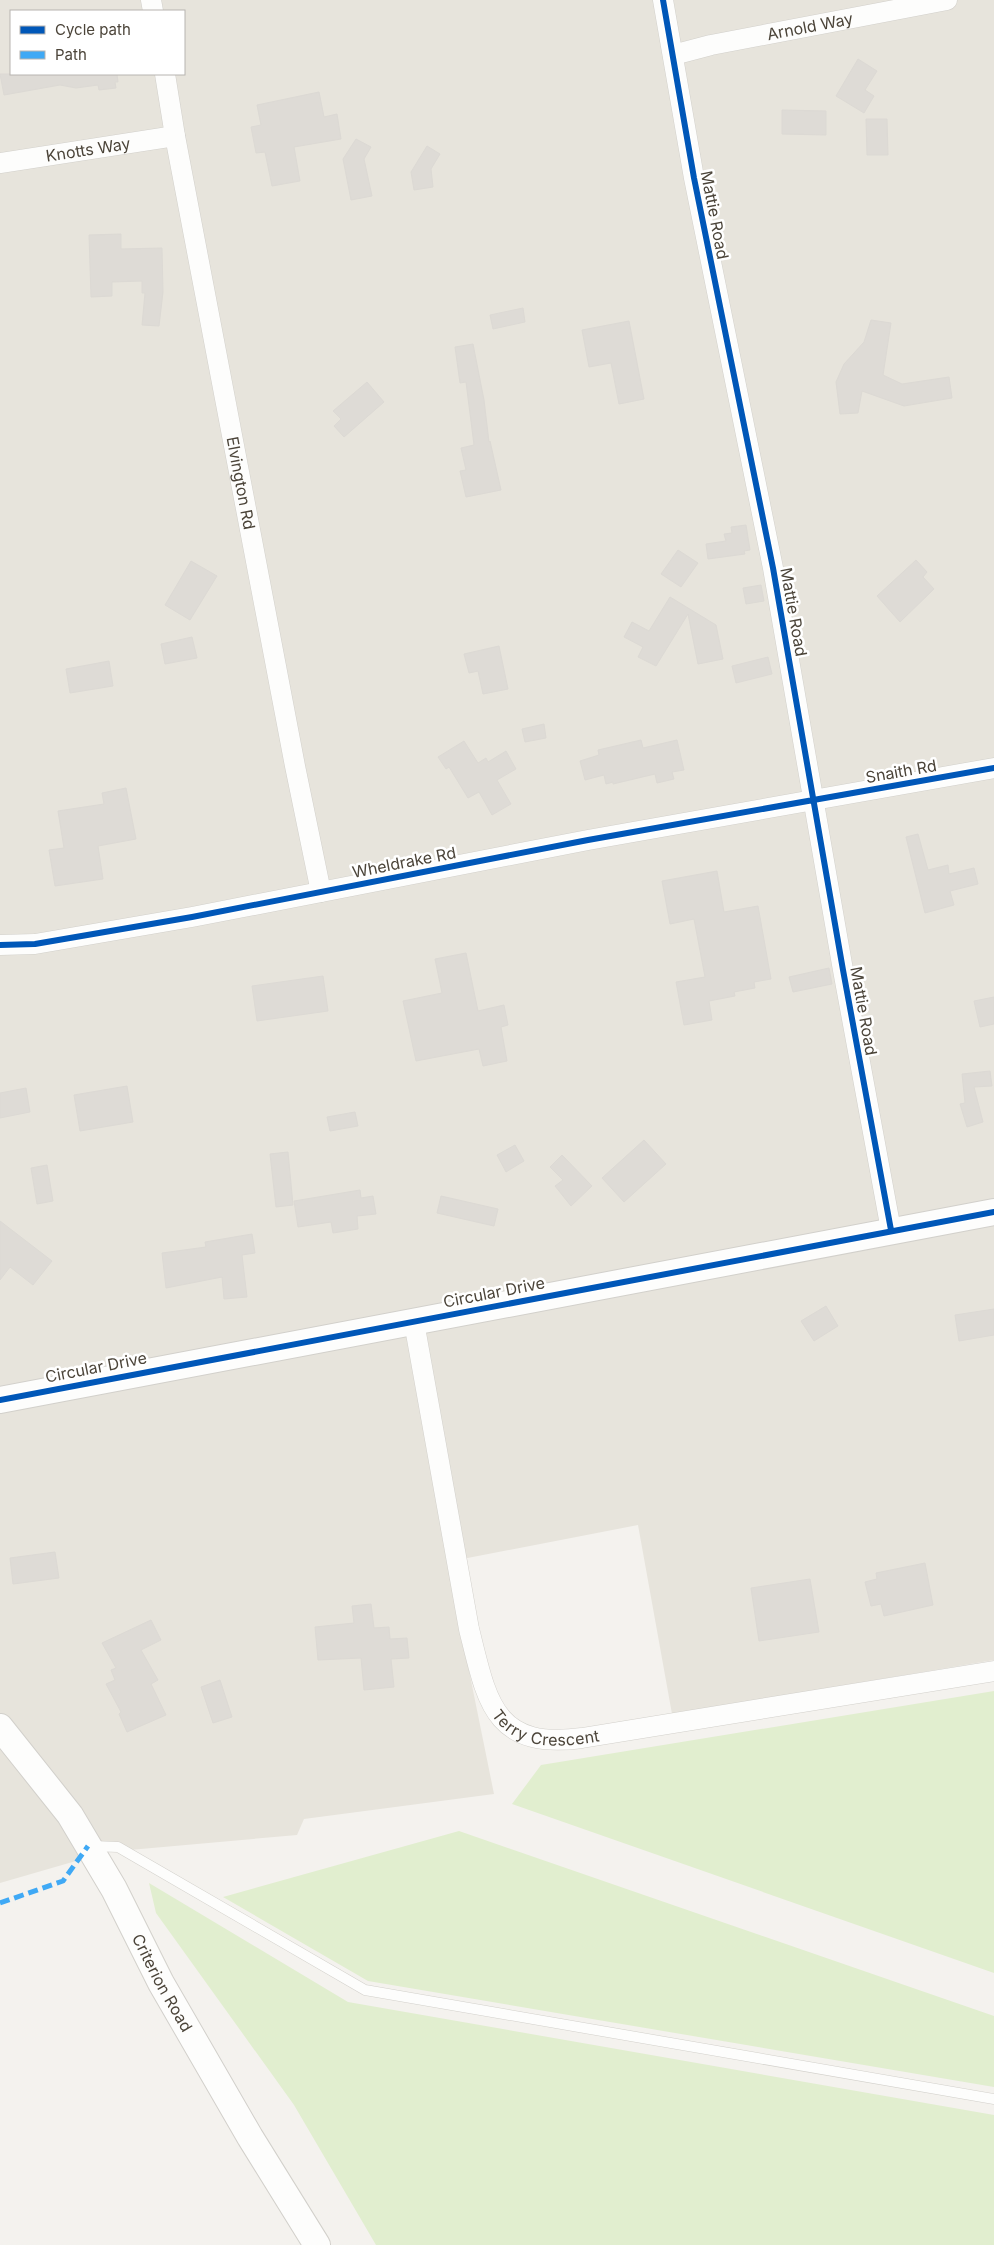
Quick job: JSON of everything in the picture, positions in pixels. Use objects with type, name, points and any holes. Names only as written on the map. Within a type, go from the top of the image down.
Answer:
[{"type":"street","name":"Mattie Road","points":[[663,0],[694,178],[773,568],[891,1230]]},
{"type":"street","name":"Arnold Way","points":[[673,55],[712,44],[947,0]]},
{"type":"street","name":"Elvington Rd","points":[[165,75],[175,136],[295,766],[321,892]]},
{"type":"street","name":"Knotts Way","points":[[0,163],[175,136]]},
{"type":"street","name":"Snaith Rd","points":[[814,800],[994,768]]},
{"type":"street","name":"Wheldrake Rd","points":[[0,945],[12,946],[45,942],[192,917],[578,842],[814,800]]},
{"type":"street","name":"Circular Drive","points":[[0,1400],[994,1212]]},
{"type":"street","name":"Terry Crescent","points":[[414,1322],[469,1629],[480,1674],[496,1712],[506,1724],[520,1733],[544,1741],[582,1738],[994,1671]]},
{"type":"street","name":"Criterion Road","points":[[0,1726],[70,1815],[114,1889],[162,1983],[240,2120],[317,2245]]},
{"type":"lane","points":[[88,1846],[118,1847],[365,1990],[994,2098]]},
{"type":"shaded area","points":[[0,0],[994,0],[994,1660],[672,1714],[638,1525],[447,1562],[494,1794],[304,1819],[297,1835],[107,1852],[0,1883]]},
{"type":"green space","points":[[994,1691],[994,1973],[512,1804],[541,1765]]},
{"type":"green space","points":[[459,1831],[994,2016],[994,2087],[368,1981],[223,1897]]},
{"type":"green space","points":[[149,1883],[348,2002],[994,2115],[994,2245],[376,2245],[294,2105],[156,1913]]},
{"type":"building","points":[[858,59],[877,71],[865,90],[874,96],[864,113],[836,96]]},
{"type":"building","points":[[0,74],[117,75],[118,82],[115,82],[116,88],[99,90],[98,85],[76,88],[60,85],[4,95]]},
{"type":"building","points":[[319,92],[324,117],[337,114],[341,139],[294,147],[300,181],[272,186],[265,152],[256,153],[251,127],[261,125],[257,105]]},
{"type":"building","points":[[782,110],[826,111],[826,135],[782,134]]},
{"type":"building","points":[[866,119],[887,119],[888,155],[867,155]]},
{"type":"building","points":[[356,139],[371,147],[364,159],[372,196],[351,200],[343,159]]},
{"type":"building","points":[[427,146],[440,154],[431,169],[433,187],[414,190],[411,172]]},
{"type":"building","points":[[121,234],[121,249],[162,248],[163,292],[159,326],[142,325],[145,293],[142,293],[142,281],[112,282],[112,296],[91,297],[89,235]]},
{"type":"building","points":[[523,308],[525,322],[493,329],[490,315]]},
{"type":"building","points":[[871,320],[891,323],[883,375],[902,384],[949,377],[952,398],[904,406],[862,391],[858,413],[840,414],[836,382],[844,364],[864,342]]},
{"type":"building","points":[[629,321],[644,399],[619,404],[611,363],[589,367],[582,330]]},
{"type":"building","points":[[473,344],[484,400],[489,442],[501,490],[466,497],[460,471],[466,470],[461,448],[474,445],[466,382],[460,383],[455,347]]},
{"type":"building","points":[[367,382],[384,402],[344,437],[334,426],[341,419],[333,411]]},
{"type":"building","points":[[746,525],[750,550],[744,551],[745,554],[708,559],[706,544],[726,541],[724,534],[732,533],[731,527]]},
{"type":"building","points":[[678,550],[698,563],[681,587],[661,574]]},
{"type":"building","points":[[916,560],[927,572],[923,577],[934,589],[900,622],[877,596]]},
{"type":"building","points":[[191,561],[217,576],[190,620],[165,605]]},
{"type":"building","points":[[761,585],[764,601],[746,604],[743,588]]},
{"type":"building","points":[[670,597],[716,625],[723,659],[698,664],[688,614],[656,666],[638,657],[643,647],[624,637],[632,622],[649,631]]},
{"type":"building","points":[[192,637],[197,658],[165,664],[161,644]]},
{"type":"building","points":[[499,646],[508,689],[483,694],[478,671],[469,673],[464,654]]},
{"type":"building","points":[[768,657],[772,674],[736,683],[732,666]]},
{"type":"building","points":[[109,661],[113,686],[70,693],[66,669]]},
{"type":"building","points":[[544,724],[546,738],[525,742],[522,729]]},
{"type":"building","points":[[641,740],[643,748],[677,740],[684,770],[672,772],[674,779],[657,783],[655,774],[613,784],[613,782],[606,784],[604,775],[585,780],[580,761],[599,755],[598,750]]},
{"type":"building","points":[[464,741],[478,763],[486,758],[488,762],[506,751],[516,769],[497,780],[511,804],[492,815],[479,792],[468,798],[449,767],[446,769],[438,757]]},
{"type":"building","points":[[126,788],[136,839],[98,846],[103,879],[55,886],[49,850],[64,848],[58,811],[104,804],[102,793]]},
{"type":"building","points":[[918,834],[928,870],[948,865],[949,874],[974,868],[978,884],[950,891],[954,905],[925,913],[906,837]]},
{"type":"building","points":[[717,871],[724,912],[758,906],[771,979],[754,982],[755,988],[734,992],[735,996],[709,1001],[712,1020],[684,1025],[676,982],[705,977],[694,919],[670,924],[662,881]]},
{"type":"building","points":[[466,953],[478,1011],[504,1005],[508,1025],[501,1027],[507,1061],[483,1066],[479,1049],[416,1061],[403,1001],[442,993],[435,959]]},
{"type":"building","points":[[829,968],[832,984],[793,992],[789,977]]},
{"type":"building","points":[[323,976],[328,1011],[257,1021],[252,986]]},
{"type":"building","points":[[994,997],[994,1024],[980,1027],[974,1001]]},
{"type":"building","points":[[990,1071],[992,1086],[974,1087],[983,1122],[967,1127],[960,1104],[965,1103],[962,1074]]},
{"type":"building","points":[[127,1086],[133,1122],[80,1131],[74,1095]]},
{"type":"building","points":[[26,1088],[30,1112],[0,1118],[0,1093]]},
{"type":"building","points":[[355,1112],[358,1126],[330,1131],[327,1117]]},
{"type":"building","points":[[644,1140],[666,1164],[624,1202],[602,1178]]},
{"type":"building","points":[[515,1145],[524,1161],[506,1172],[497,1155]]},
{"type":"building","points":[[288,1152],[293,1205],[276,1207],[270,1154]]},
{"type":"building","points":[[562,1155],[592,1186],[571,1206],[555,1186],[563,1180],[550,1167]]},
{"type":"building","points":[[47,1165],[53,1201],[37,1204],[31,1168]]},
{"type":"building","points":[[360,1190],[361,1198],[373,1196],[376,1214],[357,1216],[358,1229],[333,1233],[331,1222],[298,1227],[294,1201]]},
{"type":"building","points":[[441,1196],[498,1209],[494,1226],[437,1213]]},
{"type":"building","points":[[0,1221],[52,1261],[33,1285],[10,1267],[0,1280]]},
{"type":"building","points":[[252,1234],[255,1253],[242,1255],[247,1297],[224,1299],[222,1277],[166,1288],[162,1253],[206,1247],[205,1242]]},
{"type":"building","points":[[826,1306],[838,1326],[814,1341],[801,1321]]},
{"type":"building","points":[[994,1309],[994,1335],[959,1341],[955,1315]]},
{"type":"building","points":[[55,1552],[59,1578],[13,1584],[10,1558]]},
{"type":"building","points":[[925,1563],[933,1605],[884,1616],[881,1604],[871,1606],[865,1582],[877,1579],[876,1573]]},
{"type":"building","points":[[810,1579],[819,1632],[759,1641],[751,1588]]},
{"type":"building","points":[[371,1604],[374,1628],[389,1627],[390,1639],[407,1638],[409,1658],[391,1659],[394,1687],[364,1690],[361,1658],[318,1660],[315,1627],[354,1623],[352,1606]]},
{"type":"building","points":[[151,1620],[161,1640],[141,1650],[158,1680],[151,1684],[166,1715],[127,1732],[119,1714],[121,1712],[106,1684],[115,1680],[111,1670],[116,1668],[102,1643]]},
{"type":"building","points":[[220,1680],[232,1717],[213,1723],[201,1687]]},
{"type":"marked path","points":[[0,1903],[63,1881],[88,1846]]},
{"type":"cycle path","points":[[663,0],[694,178],[773,568],[843,970],[891,1230]]},
{"type":"cycle path","points":[[0,945],[35,944],[192,917],[588,840],[994,768]]},
{"type":"cycle path","points":[[0,1400],[994,1212]]}]
